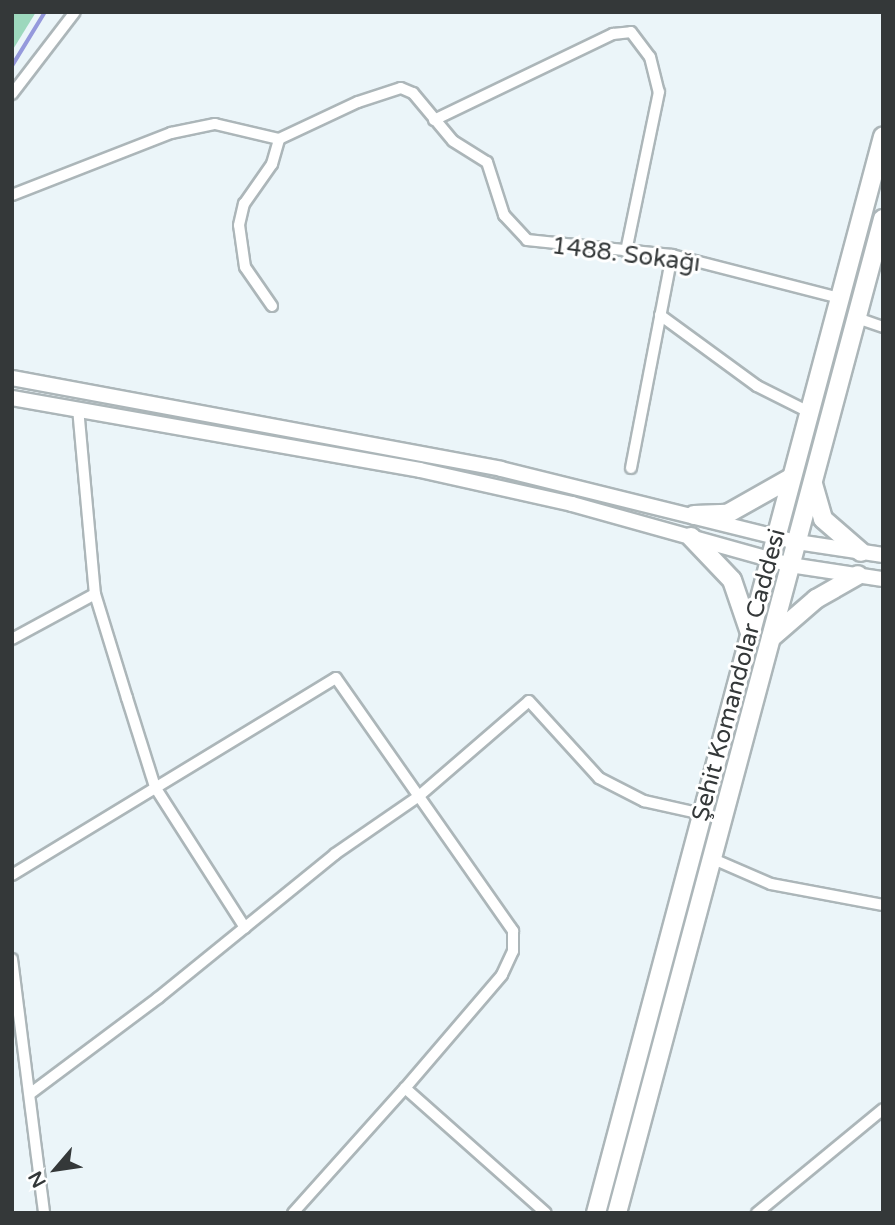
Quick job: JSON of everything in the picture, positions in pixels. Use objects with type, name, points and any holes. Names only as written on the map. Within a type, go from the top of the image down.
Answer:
[{"type":"main road","name":"Şehit Komandolar Caddesi","points":[[596,1213],[767,560],[776,536],[883,137]]},
{"type":"main road","name":"Şehit Komandolar Caddesi","points":[[617,1213],[857,318],[879,248],[883,219]]},
{"type":"main road","points":[[694,515],[727,514],[791,478]]},
{"type":"main road","points":[[813,481],[823,519],[862,552]]},
{"type":"main road","points":[[691,537],[732,580],[750,633]]},
{"type":"main road","points":[[771,638],[816,599],[858,575]]},
{"type":"street","points":[[12,94],[75,12]]},
{"type":"street","points":[[434,120],[613,34],[631,32],[654,65],[659,92],[626,252]]},
{"type":"street","name":"1488. Sokağı","points":[[279,139],[396,88],[413,93],[453,141],[487,163],[505,215],[520,235],[544,245],[672,256],[839,298]]},
{"type":"street","points":[[12,195],[147,141],[206,124],[279,139],[272,164],[244,204],[239,225],[246,267],[272,306]]},
{"type":"street","points":[[631,468],[672,256]]},
{"type":"street","points":[[660,315],[757,386],[809,412]]},
{"type":"street","points":[[857,318],[883,327]]},
{"type":"street","points":[[12,378],[501,468],[797,542],[883,555]]},
{"type":"street","points":[[12,398],[432,473],[572,504],[767,560],[883,579]]},
{"type":"street","points":[[78,408],[95,594],[155,787],[245,928]]},
{"type":"street","points":[[12,639],[95,594]]},
{"type":"street","points":[[12,875],[337,678],[513,931],[513,951],[502,975],[293,1213]]},
{"type":"street","points":[[30,1093],[245,928],[335,854],[419,796],[529,701],[599,778],[644,801],[702,814]]},
{"type":"street","points":[[712,858],[771,884],[883,905]]},
{"type":"street","points":[[12,959],[44,1213]]},
{"type":"street","points":[[405,1088],[546,1213]]},
{"type":"street","points":[[757,1213],[883,1109]]},
{"type":"green space","points":[[12,12],[36,12],[12,51]]},
{"type":"waterway","points":[[12,66],[45,12]]}]
